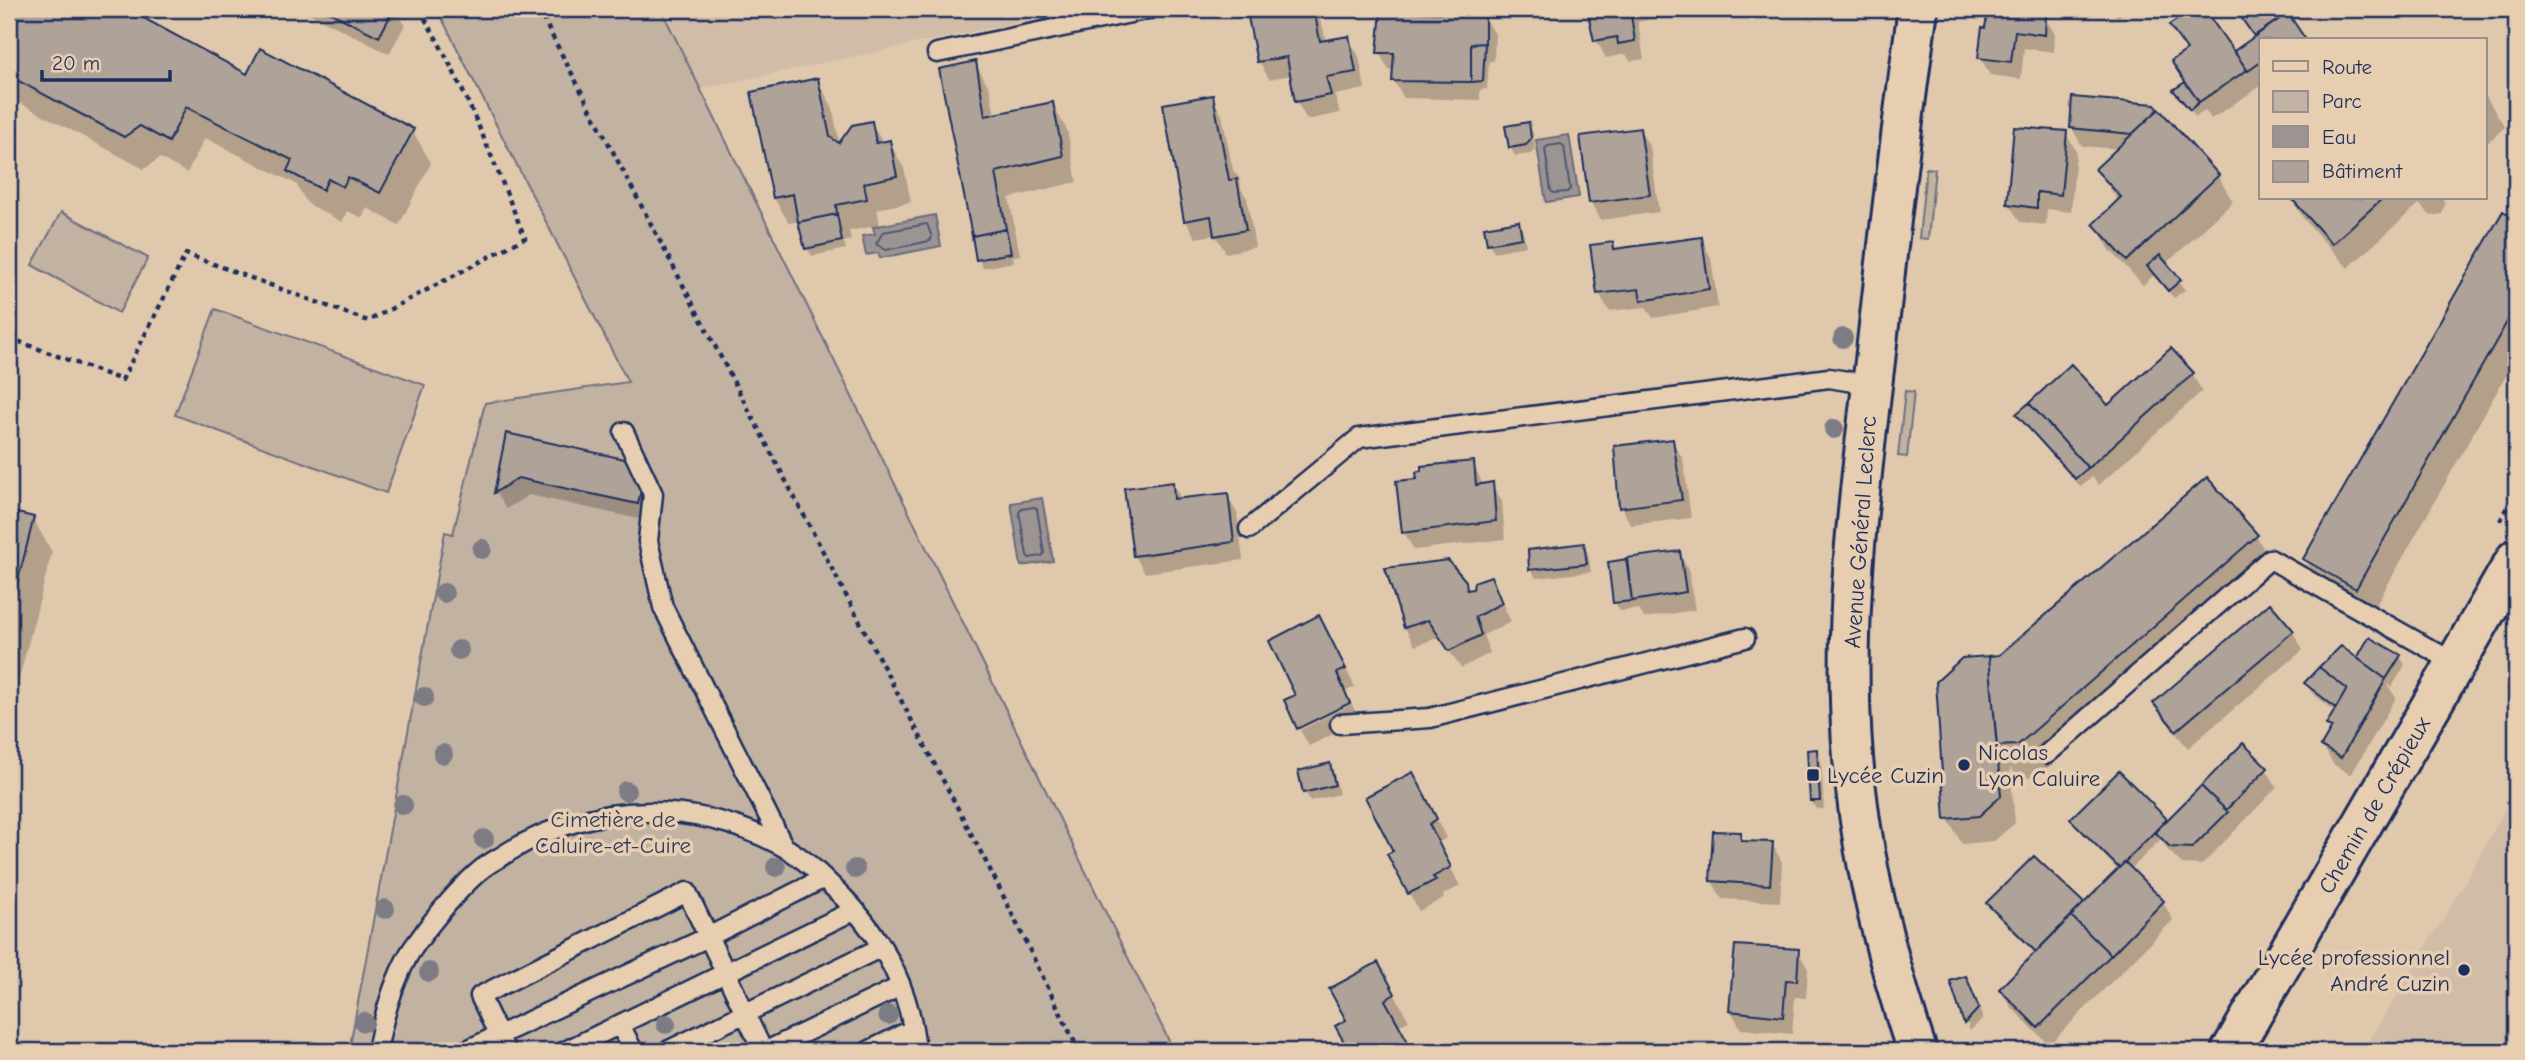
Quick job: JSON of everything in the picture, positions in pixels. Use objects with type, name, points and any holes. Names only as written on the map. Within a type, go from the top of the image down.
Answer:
[{"type":"main road","name":"Avenue Général Leclerc","points":[[1906,90],[1908,9]]},
{"type":"main road","name":"Avenue Général Leclerc","points":[[1917,1051],[1875,900],[1857,797],[1852,756],[1849,646],[1853,552],[1906,90],[1918,9]]},
{"type":"main road","name":"Chemin de Crépieux","points":[[2231,1051],[2516,559]]},
{"type":"lane","points":[[937,53],[1150,9]]},
{"type":"lane","points":[[1249,529],[1359,438],[1829,379],[1872,385]]},
{"type":"lane","points":[[624,432],[653,494],[648,541],[663,607],[784,847]]},
{"type":"lane","points":[[2047,754],[2270,559],[2455,663]]},
{"type":"lane","points":[[1340,724],[1430,718],[1745,638]]},
{"type":"lane","points":[[377,1051],[384,1015],[408,956],[443,908],[484,867],[530,839],[576,821],[628,812],[685,813],[747,831],[784,847],[824,878],[855,910],[882,947],[910,1009],[916,1051]]},
{"type":"lane","points":[[465,1051],[502,1043],[824,878]]},
{"type":"lane","points":[[502,1043],[480,996],[687,892],[765,1051],[901,985]]},
{"type":"lane","points":[[565,1051],[855,910]]},
{"type":"lane","points":[[667,1051],[882,947]]},
{"type":"lane","points":[[620,1024],[633,1051]]},
{"type":"lane","points":[[868,1051],[913,1029]]},
{"type":"path","points":[[9,338],[122,380],[186,254],[368,321],[525,238],[481,132],[432,29],[419,9]]},
{"type":"path","points":[[537,9],[996,880],[1079,1051]]},
{"type":"shaded area","points":[[661,9],[1081,9],[700,89]]},
{"type":"shaded area","name":"Lycée professionnel André Cuzin","points":[[2516,789],[2516,1051],[2363,1051],[2461,889]]},
{"type":"green space","name":"Cimetière de Caluire-et-Cuire","points":[[437,9],[661,9],[1174,1051],[349,1051],[445,532],[453,534],[485,403],[628,382]]},
{"type":"green space","points":[[1926,168],[1935,169],[1928,239],[1919,238]]},
{"type":"green space","points":[[61,212],[148,258],[119,313],[32,265]]},
{"type":"green space","points":[[215,309],[425,385],[386,493],[175,415]]},
{"type":"green space","points":[[1905,391],[1914,392],[1907,457],[1898,456]]},
{"type":"water","points":[[1569,135],[1579,197],[1546,202],[1536,140]]},
{"type":"water","points":[[935,215],[941,246],[880,258],[878,253],[866,255],[862,236],[875,234],[873,227]]},
{"type":"water","points":[[1042,498],[1053,561],[1021,566],[1011,503]]},
{"type":"building","points":[[9,9],[127,9],[247,74],[260,48],[414,129],[380,193],[348,177],[343,187],[328,179],[323,190],[287,171],[292,160],[186,107],[169,142],[140,126],[124,137],[9,76]]},
{"type":"building","points":[[323,9],[394,9],[379,37]]},
{"type":"building","points":[[1290,9],[1314,9],[1320,41],[1349,36],[1356,72],[1326,77],[1331,95],[1295,102],[1287,57],[1257,62],[1248,17]]},
{"type":"building","points":[[1587,9],[1630,9],[1635,41],[1618,44],[1617,37],[1594,41]]},
{"type":"building","points":[[1988,9],[2033,9],[2033,13],[2046,14],[2045,35],[2015,31],[2011,62],[1978,58],[1982,27],[1985,28]]},
{"type":"building","points":[[2193,9],[2204,9],[2247,70],[2199,102],[2171,61],[2187,50],[2169,25]]},
{"type":"building","points":[[2235,9],[2294,9],[2254,36]]},
{"type":"building","points":[[1381,11],[1485,14],[1485,43],[1471,44],[1471,82],[1392,81],[1394,53],[1377,53]]},
{"type":"building","points":[[2288,13],[2305,38],[2259,38],[2259,63],[2248,71],[2234,51]]},
{"type":"building","points":[[1485,43],[1483,81],[1471,82],[1471,44]]},
{"type":"building","points":[[976,61],[985,116],[1053,102],[1063,156],[996,172],[1006,229],[972,236],[939,69]]},
{"type":"building","points":[[818,78],[830,137],[839,143],[852,125],[872,121],[876,143],[890,140],[897,176],[864,183],[867,199],[836,205],[837,214],[798,222],[793,194],[773,198],[751,92]]},
{"type":"building","points":[[2185,82],[2199,102],[2190,110],[2173,90]]},
{"type":"building","points":[[1213,95],[1229,180],[1237,179],[1246,230],[1214,236],[1211,216],[1184,221],[1163,104]]},
{"type":"building","points":[[2072,97],[2155,104],[2159,109],[2132,134],[2070,128]]},
{"type":"building","points":[[2159,109],[2219,175],[2127,261],[2093,224],[2121,197],[2095,169]]},
{"type":"building","points":[[1529,122],[1531,138],[1526,145],[1509,148],[1505,126]]},
{"type":"building","points":[[2014,127],[2067,131],[2061,195],[2037,192],[2037,208],[2007,204]]},
{"type":"building","points":[[1640,128],[1650,195],[1589,203],[1580,136]]},
{"type":"building","points":[[2293,200],[2381,200],[2332,244]]},
{"type":"building","points":[[2503,211],[2516,219],[2516,306],[2356,589],[2303,559]]},
{"type":"building","points":[[837,214],[842,241],[805,249],[798,222]]},
{"type":"building","points":[[1519,221],[1522,238],[1487,244],[1484,227]]},
{"type":"building","points":[[1006,229],[1011,253],[976,260],[972,236]]},
{"type":"building","points":[[1702,237],[1709,289],[1641,301],[1639,289],[1597,294],[1590,245],[1613,242],[1614,249]]},
{"type":"building","points":[[2160,255],[2181,280],[2168,291],[2147,266]]},
{"type":"building","points":[[2171,348],[2194,373],[2088,468],[2029,403],[2071,364],[2108,405]]},
{"type":"building","points":[[2029,403],[2088,468],[2075,479],[2016,414]]},
{"type":"building","points":[[506,433],[629,460],[642,486],[638,504],[518,478],[494,493]]},
{"type":"building","points":[[1673,439],[1682,500],[1619,508],[1614,446]]},
{"type":"building","points":[[1474,461],[1476,485],[1493,482],[1496,521],[1402,533],[1396,481],[1417,479],[1416,472],[1421,471],[1421,466]]},
{"type":"building","points":[[2207,477],[2258,535],[2018,745],[1997,746],[1989,656],[1999,655]]},
{"type":"building","points":[[1173,482],[1174,499],[1228,493],[1234,542],[1133,556],[1124,488]]},
{"type":"building","points":[[9,511],[34,517],[9,616]]},
{"type":"building","points":[[1584,543],[1587,564],[1529,570],[1528,550]]},
{"type":"building","points":[[1680,551],[1686,592],[1632,601],[1626,558]]},
{"type":"building","points":[[1627,559],[1632,601],[1613,603],[1608,562]]},
{"type":"building","points":[[1448,560],[1466,581],[1467,590],[1473,589],[1474,582],[1491,576],[1502,603],[1475,617],[1481,635],[1449,651],[1428,620],[1404,628],[1385,568]]},
{"type":"building","points":[[2270,603],[2294,631],[2176,731],[2153,703]]},
{"type":"building","points":[[1319,615],[1346,669],[1337,673],[1350,703],[1297,729],[1284,700],[1295,695],[1269,641]]},
{"type":"building","points":[[2369,637],[2401,655],[2386,679],[2357,658]]},
{"type":"building","points":[[2341,646],[2386,679],[2341,758],[2321,746],[2332,727],[2326,725],[2347,689],[2319,667]]},
{"type":"building","points":[[1989,656],[2001,796],[1979,816],[1945,819],[1936,682],[1962,658]]},
{"type":"building","points":[[2319,667],[2347,689],[2336,708],[2304,683]]},
{"type":"building","points":[[2243,743],[2268,768],[2226,810],[2201,786]]},
{"type":"building","points":[[1817,749],[1820,801],[1810,801],[1807,750]]},
{"type":"building","points":[[1330,763],[1335,785],[1303,793],[1298,771]]},
{"type":"building","points":[[2119,771],[2167,819],[2119,868],[2070,819]]},
{"type":"building","points":[[1413,772],[1437,819],[1429,824],[1451,867],[1433,877],[1436,880],[1408,894],[1387,854],[1393,851],[1365,797]]},
{"type":"building","points":[[2201,786],[2228,812],[2192,848],[2170,847],[2155,832]]},
{"type":"building","points":[[1713,831],[1741,832],[1741,841],[1773,842],[1770,885],[1710,881]]},
{"type":"building","points":[[2034,856],[2084,903],[2036,952],[1986,903]]},
{"type":"building","points":[[2125,862],[2164,901],[2111,955],[2071,916]]},
{"type":"building","points":[[2071,916],[2111,955],[2038,1028],[1999,989]]},
{"type":"building","points":[[1735,945],[1799,949],[1797,981],[1786,980],[1783,1017],[1729,1011]]},
{"type":"building","points":[[1378,962],[1395,994],[1385,1000],[1413,1051],[1349,1051],[1335,1026],[1346,1020],[1329,989]]},
{"type":"building","points":[[1966,976],[1979,1008],[1964,1024],[1950,981]]},
{"type":"building","points":[[311,1042],[349,1051],[310,1051]]},
{"type":"place","name":"Nicolas Lyon Caluire","points":[[1964,765]]},
{"type":"place","name":"Lycée Cuzin","points":[[1813,775]]},
{"type":"place","name":"Lycée professionnel André Cuzin","points":[[2464,970]]}]
